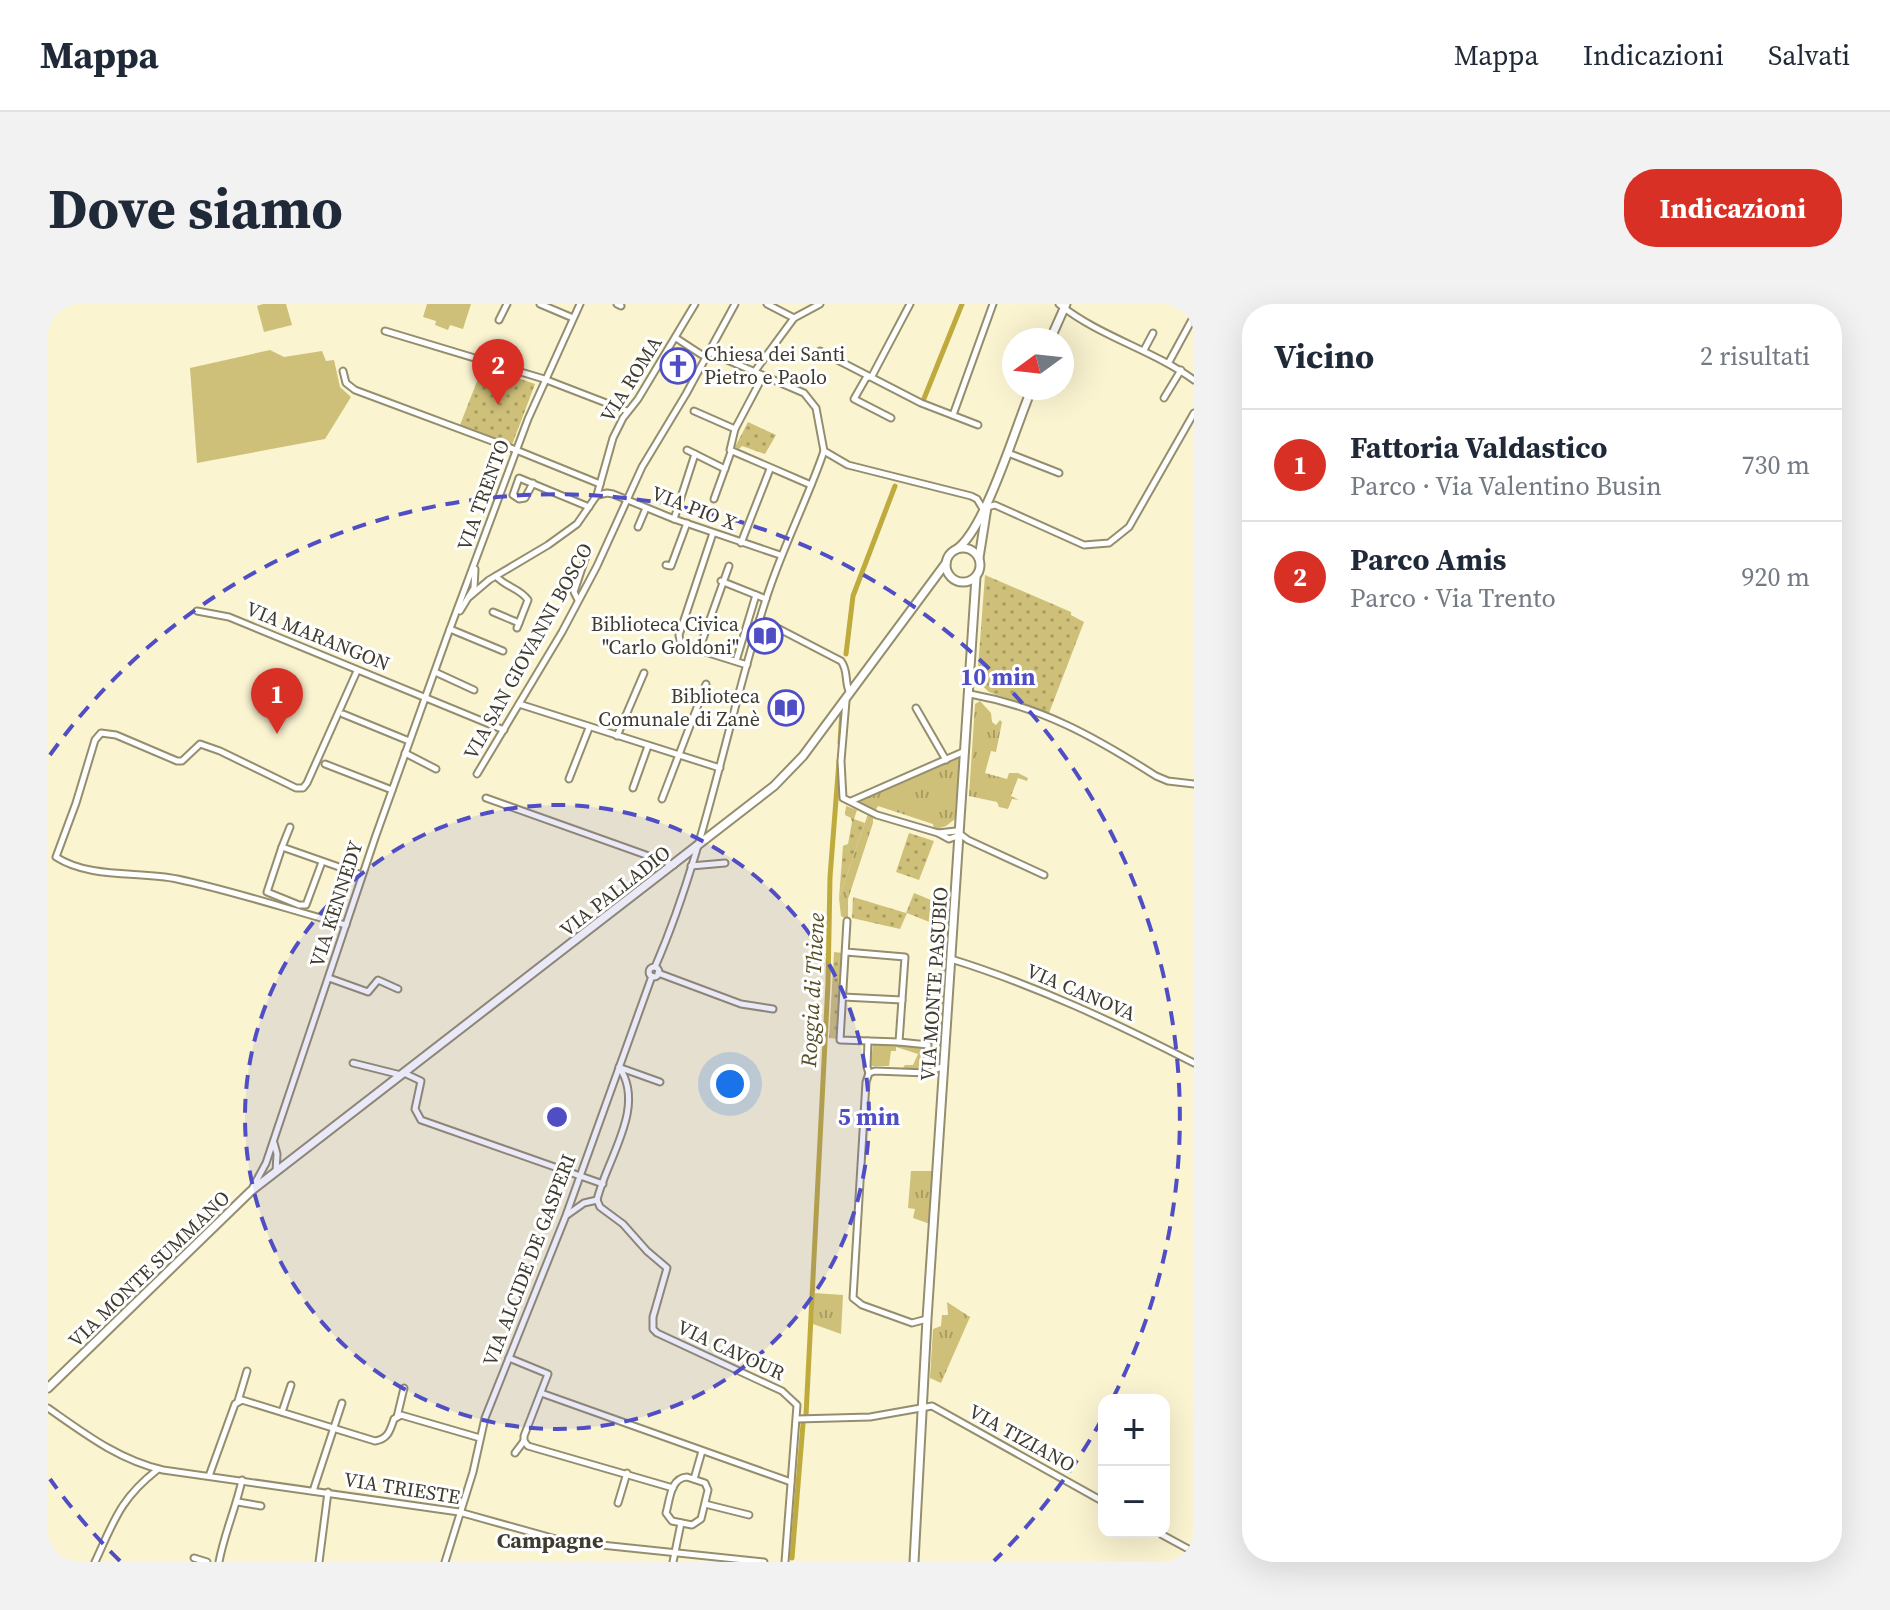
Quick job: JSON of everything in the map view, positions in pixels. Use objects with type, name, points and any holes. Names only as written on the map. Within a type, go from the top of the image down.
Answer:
[{"type":"main road","points":[[1054,328],[1063,305]]},
{"type":"main road","points":[[927,589],[943,581],[976,577],[980,568],[978,558],[989,497],[1027,400]]},
{"type":"main road","points":[[975,600],[966,585],[947,572],[946,563],[985,511]]},
{"type":"main road","points":[[972,532],[982,540]]},
{"type":"main road","points":[[957,549],[967,549],[978,558]]},
{"type":"main road","name":"VIA PALLADIO","points":[[275,1173],[774,786],[803,756],[946,563]]},
{"type":"main road","name":"VIA MONTE PASUBIO","points":[[914,1562],[976,577]]},
{"type":"main road","name":"VIA MONTE SUMMANO","points":[[48,1388],[251,1191],[275,1173]]},
{"type":"street","points":[[499,320],[507,304]]},
{"type":"street","points":[[540,304],[573,318]]},
{"type":"street","name":"VIA TRENTO","points":[[466,595],[516,450],[544,379],[580,304]]},
{"type":"street","name":"VIA ROMA","points":[[466,595],[577,524],[597,495],[613,438],[627,411],[638,399],[695,304]]},
{"type":"street","name":"VIA SAN GIOVANNI BOSCO","points":[[477,774],[597,566],[626,499],[735,304]]},
{"type":"street","points":[[767,304],[794,318]]},
{"type":"street","points":[[755,371],[794,318],[820,304]]},
{"type":"street","points":[[891,418],[854,399],[866,378],[872,376],[910,304]]},
{"type":"street","points":[[953,415],[993,304]]},
{"type":"street","points":[[1063,305],[1087,326],[1169,362],[1194,380]]},
{"type":"street","points":[[1169,362],[1194,316]]},
{"type":"street","points":[[385,331],[544,379],[627,411]]},
{"type":"street","points":[[1144,350],[1153,333]]},
{"type":"street","points":[[676,338],[702,355],[711,353],[804,393],[818,416],[824,451],[848,465],[977,499],[989,497]]},
{"type":"street","points":[[820,351],[921,403],[978,425]]},
{"type":"street","points":[[1164,398],[1181,370]]},
{"type":"street","points":[[343,371],[346,383],[355,390],[600,484]]},
{"type":"street","points":[[714,499],[731,452],[729,445],[735,429],[763,376]]},
{"type":"street","points":[[694,411],[735,429]]},
{"type":"street","points":[[977,499],[985,511],[1000,506],[1084,545],[1109,543],[1129,527],[1194,413]]},
{"type":"street","points":[[687,450],[725,469]]},
{"type":"street","name":"VIA ALCIDE DE GASPERI","points":[[445,1562],[473,1472],[480,1438],[655,972],[697,847],[780,555],[824,451]]},
{"type":"street","points":[[731,452],[811,485]]},
{"type":"street","points":[[1007,453],[1059,473]]},
{"type":"street","points":[[674,519],[695,454]]},
{"type":"street","points":[[741,543],[770,469]]},
{"type":"street","name":"VIA ROMA","points":[[604,474],[607,493]]},
{"type":"street","points":[[513,495],[519,478],[589,507]]},
{"type":"street","points":[[503,491],[519,499],[525,498],[533,483]]},
{"type":"street","name":"VIA PIO X","points":[[597,495],[607,493],[626,499],[780,555]]},
{"type":"street","points":[[638,527],[646,508]]},
{"type":"street","points":[[666,565],[671,566],[687,523]]},
{"type":"street","points":[[713,533],[679,635],[684,644],[747,665]]},
{"type":"street","points":[[578,600],[574,592],[588,550]]},
{"type":"street","points":[[699,650],[721,581],[729,566]]},
{"type":"street","points":[[493,612],[518,625],[528,600],[520,590],[496,575]]},
{"type":"street","name":"VIA ROMA","points":[[472,581],[489,580]]},
{"type":"street","points":[[721,581],[766,599]]},
{"type":"street","name":"VIA KENNEDY","points":[[251,1191],[266,1163],[409,741],[466,595]]},
{"type":"street","points":[[736,661],[756,595]]},
{"type":"street","name":"VIA MARANGON","points":[[197,611],[229,617],[504,730]]},
{"type":"street","points":[[760,619],[844,663],[848,696],[841,796],[844,800],[877,815],[938,833],[949,839],[959,852]]},
{"type":"street","points":[[451,627],[503,651]]},
{"type":"street","points":[[346,925],[176,878],[99,871],[66,864],[56,857],[95,740],[101,733],[116,735],[177,761],[182,761],[200,744],[299,789],[307,783],[357,671]]},
{"type":"street","points":[[435,672],[474,690]]},
{"type":"street","points":[[617,736],[644,673]]},
{"type":"street","points":[[662,799],[706,684]]},
{"type":"street","points":[[970,694],[1043,714],[1087,733],[1156,776],[1168,781],[1194,784]]},
{"type":"street","points":[[519,704],[720,768]]},
{"type":"street","points":[[916,708],[946,760]]},
{"type":"street","points":[[343,714],[409,741]]},
{"type":"street","points":[[569,779],[589,728]]},
{"type":"street","points":[[633,788],[648,746]]},
{"type":"street","points":[[851,801],[966,751]]},
{"type":"street","points":[[405,753],[436,769]]},
{"type":"street","points":[[325,764],[392,790]]},
{"type":"street","points":[[486,798],[675,865]]},
{"type":"street","points":[[948,831],[961,819]]},
{"type":"street","points":[[290,827],[267,892],[306,905],[322,862]]},
{"type":"street","points":[[938,833],[948,831],[960,835],[1044,875]]},
{"type":"street","points":[[949,839],[960,835]]},
{"type":"street","points":[[282,847],[362,875]]},
{"type":"street","points":[[691,866],[725,863]]},
{"type":"street","points":[[847,921],[840,1040],[928,1045],[927,1069]]},
{"type":"street","points":[[846,952],[905,957],[899,1042]]},
{"type":"street","name":"VIA CANOVA","points":[[951,959],[984,969],[1091,1013],[1194,1063]]},
{"type":"street","points":[[655,972],[750,1005],[773,1009]]},
{"type":"street","points":[[329,978],[368,992],[378,980],[398,989]]},
{"type":"street","points":[[843,997],[902,1000]]},
{"type":"street","points":[[868,1041],[869,1073],[853,1298],[862,1305],[912,1323],[926,1337]]},
{"type":"street","points":[[353,1063],[421,1081],[415,1109],[421,1120],[603,1184]]},
{"type":"street","points":[[869,1073],[944,1065]]},
{"type":"street","points":[[620,1067],[660,1082]]},
{"type":"street","points":[[565,1218],[576,1207],[597,1200],[603,1184],[627,1112],[627,1089],[620,1067]]},
{"type":"street","points":[[927,1069],[943,1082]]},
{"type":"street","points":[[273,1142],[277,1154],[275,1173]]},
{"type":"street","points":[[277,1154],[280,1158],[293,1159]]},
{"type":"street","points":[[266,1163],[275,1173]]},
{"type":"street","name":"VIA CAVOUR","points":[[597,1200],[600,1207],[623,1224],[667,1268],[653,1317],[653,1329],[788,1395],[797,1405],[797,1419]]},
{"type":"street","points":[[912,1323],[927,1319]]},
{"type":"street","points":[[509,1358],[548,1374],[524,1441],[515,1453]]},
{"type":"street","points":[[209,1476],[247,1371]]},
{"type":"street","points":[[282,1412],[291,1385]]},
{"type":"street","points":[[238,1401],[375,1441],[382,1440],[388,1434],[397,1417],[404,1388]]},
{"type":"street","points":[[541,1393],[791,1482]]},
{"type":"street","points":[[313,1491],[342,1403]]},
{"type":"street","points":[[785,1562],[797,1419],[870,1417],[923,1406]]},
{"type":"street","name":"VIA TIZIANO","points":[[923,1406],[932,1406],[1098,1499]]},
{"type":"street","name":"VIA TRIESTE","points":[[48,1408],[103,1446],[158,1469],[459,1512],[563,1541],[764,1562]]},
{"type":"street","points":[[397,1417],[405,1415],[480,1438]]},
{"type":"street","points":[[524,1441],[533,1448],[673,1488]]},
{"type":"street","points":[[694,1479],[702,1451]]},
{"type":"street","points":[[95,1562],[120,1507],[133,1489],[158,1469]]},
{"type":"street","points":[[618,1503],[627,1473]]},
{"type":"street","points":[[680,1478],[694,1479],[708,1485],[697,1524],[672,1521],[666,1513],[673,1488],[680,1478]]},
{"type":"street","points":[[219,1562],[242,1480]]},
{"type":"street","points":[[319,1562],[328,1492]]},
{"type":"street","points":[[238,1502],[261,1506]]},
{"type":"street","points":[[705,1504],[749,1515]]},
{"type":"street","points":[[673,1562],[681,1523]]},
{"type":"street","points":[[1168,1538],[1194,1552]]},
{"type":"street","points":[[194,1558],[207,1562]]},
{"type":"green space","points":[[286,304],[292,325],[264,332],[257,306]]},
{"type":"green space","points":[[427,304],[471,304],[463,329],[450,325],[448,330],[435,325],[436,321],[423,317]]},
{"type":"green space","points":[[270,350],[284,357],[322,351],[326,361],[334,360],[340,387],[351,397],[325,439],[197,463],[190,368]]},
{"type":"green space","points":[[483,366],[535,384],[512,445],[460,425]]},
{"type":"green space","points":[[748,422],[776,435],[765,454],[742,446],[739,449],[735,447]]},
{"type":"green space","points":[[985,575],[1071,612],[1084,622],[1049,713],[989,692],[977,681]]},
{"type":"green space","points":[[980,701],[991,713],[992,722],[996,725],[1000,720],[1002,722],[996,752],[991,751],[985,773],[1007,779],[1009,773],[1018,773],[1028,778],[1027,781],[1018,778],[1011,796],[1019,800],[1012,799],[1008,809],[999,807],[997,802],[969,796],[975,704]]},
{"type":"green space","points":[[960,756],[960,796],[956,799],[955,819],[946,826],[934,830],[933,824],[878,806],[875,811],[861,804],[861,800]]},
{"type":"green space","points":[[846,806],[857,810],[854,819],[865,823],[839,898],[843,846],[848,844],[852,822],[845,815]]},
{"type":"green space","points":[[868,814],[873,817],[873,823],[848,899],[848,920],[841,916],[839,898]]},
{"type":"green space","points":[[909,833],[934,841],[919,880],[896,872]]},
{"type":"green space","points":[[914,893],[943,905],[942,927],[907,913],[900,929],[852,918],[853,897],[906,913]]},
{"type":"green space","points":[[834,952],[843,953],[838,1039],[829,1038]]},
{"type":"green space","points":[[940,959],[946,964],[942,1063],[933,1070],[903,1068],[913,1065],[918,1054],[896,1047],[896,1051],[891,1051],[889,1066],[871,1066],[873,1043],[921,1047],[920,1066],[933,1067]]},
{"type":"green space","points":[[911,1171],[934,1171],[930,1224],[913,1218],[915,1209],[908,1208]]},
{"type":"green space","points":[[814,1293],[843,1295],[841,1334],[813,1324]]},
{"type":"green space","points":[[947,1302],[970,1317],[941,1383],[930,1378],[933,1329],[941,1326],[942,1315],[948,1315]]},
{"type":"waterway","name":"Roggia di Thiene","points":[[923,401],[962,304]]},
{"type":"waterway","name":"Roggia di Thiene","points":[[846,654],[853,596],[895,486]]},
{"type":"waterway","name":"Roggia di Thiene","points":[[840,743],[842,710]]},
{"type":"waterway","name":"Roggia di Thiene","points":[[806,1415],[828,983],[830,877],[839,761]]},
{"type":"waterway","name":"Roggia di Thiene","points":[[792,1558],[803,1424]]},
{"type":"place","name":"Chiesa dei Santi Pietro e Paolo","points":[[678,366]]},
{"type":"place","name":"Parco Amis","points":[[498,405]]},
{"type":"place","name":"Biblioteca Civica \"Carlo Goldoni\"","points":[[765,636]]},
{"type":"place","name":"Biblioteca Comunale di Zanè","points":[[786,708]]},
{"type":"place","name":"Fattoria Valdastico","points":[[277,734]]},
{"type":"district","name":"Campagne","points":[[550,1540]]}]
